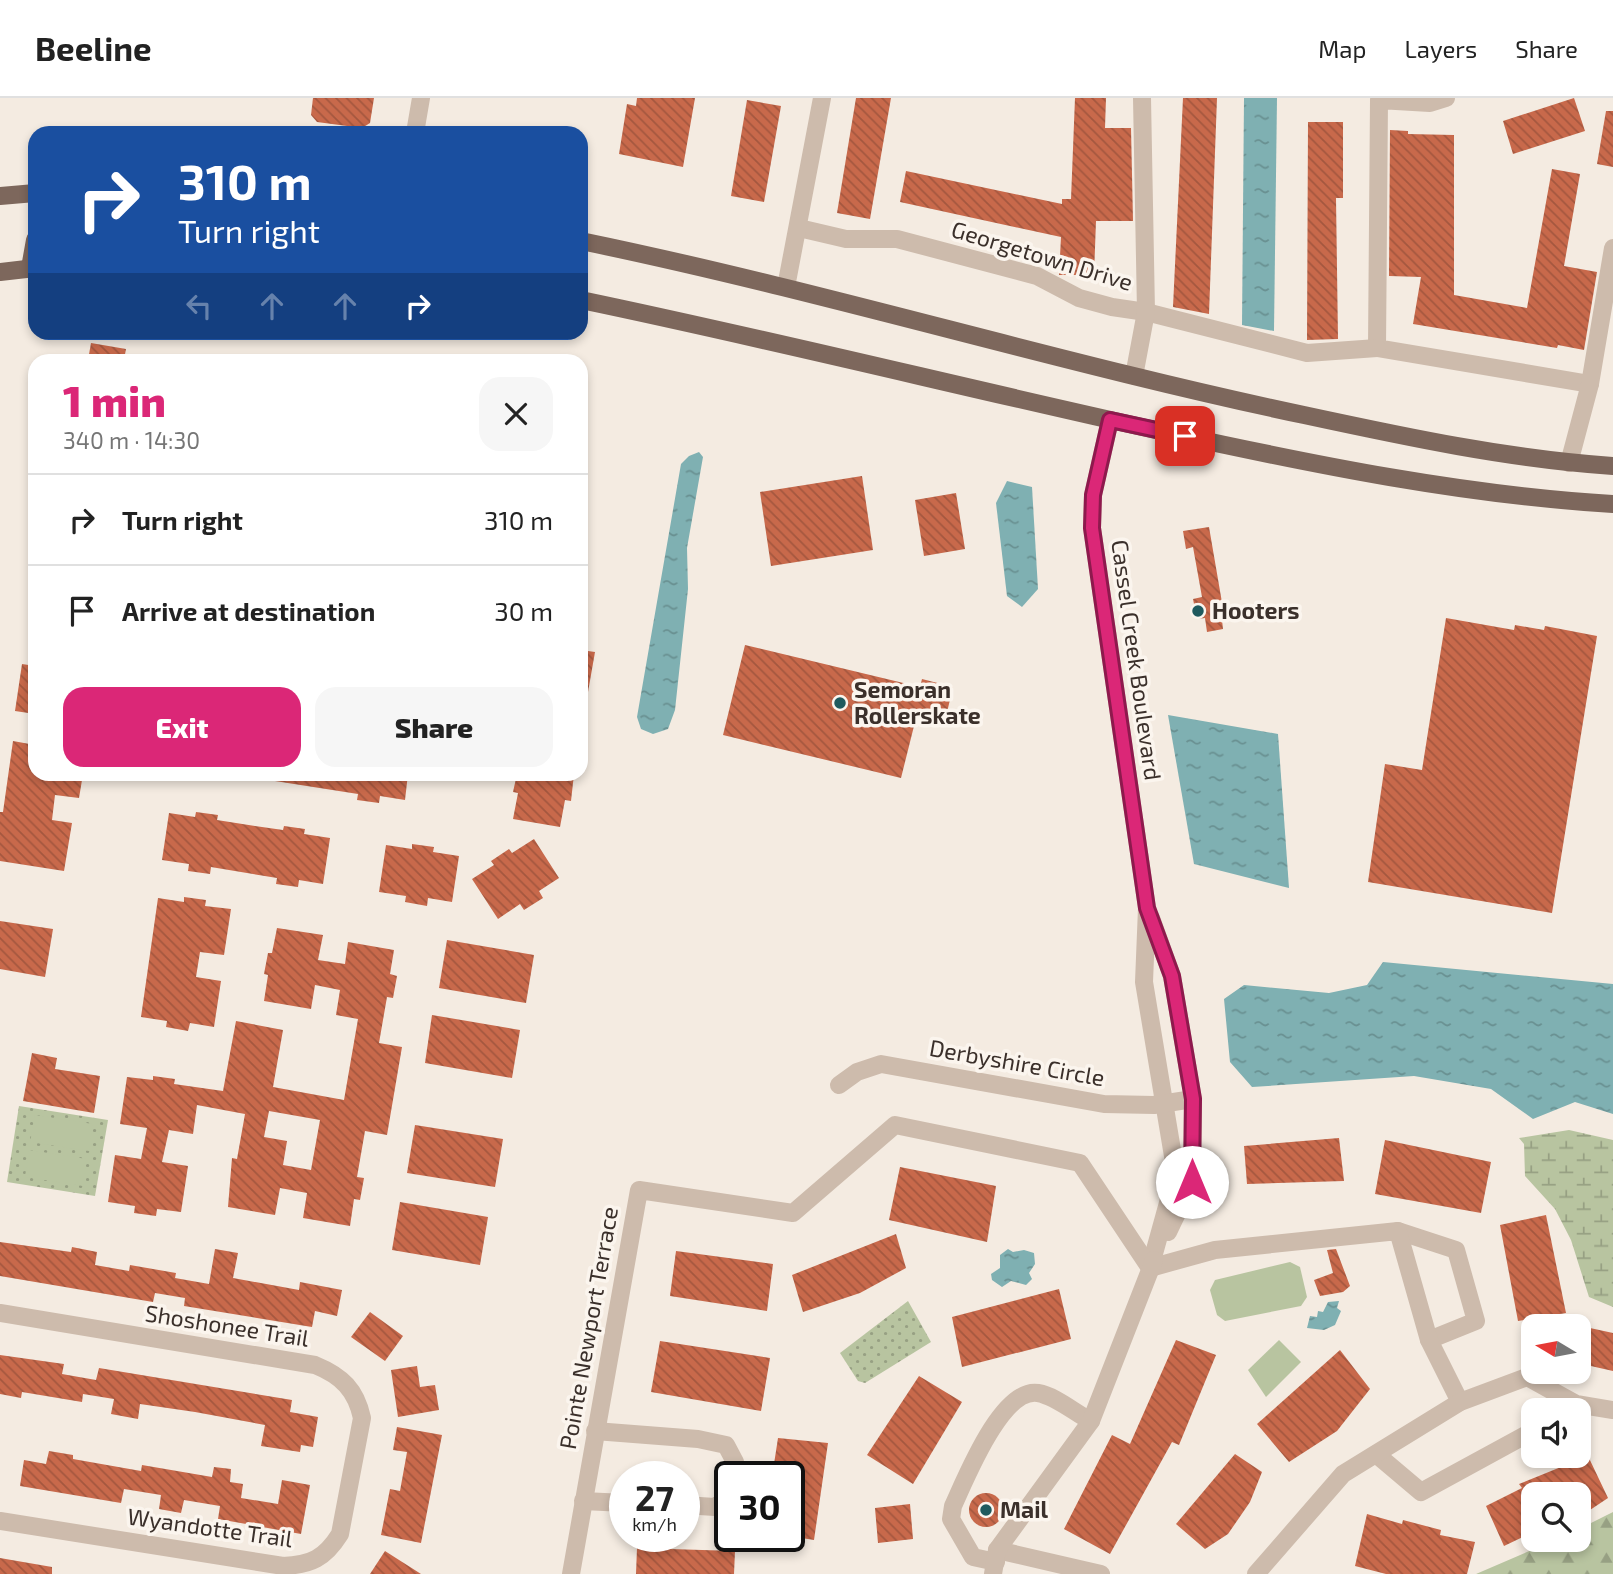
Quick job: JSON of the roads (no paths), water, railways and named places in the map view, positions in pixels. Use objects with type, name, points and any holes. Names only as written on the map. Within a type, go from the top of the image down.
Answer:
[{"type":"main road","points":[[0,196],[28,194]]},
{"type":"main road","points":[[588,243],[786,288],[1134,376],[1406,437],[1569,463],[1613,466]]},
{"type":"main road","points":[[0,272],[28,269]]},
{"type":"main road","points":[[588,301],[769,339],[1110,420],[1397,480],[1537,499],[1613,504]]},
{"type":"street","points":[[416,126],[421,98]]},
{"type":"street","points":[[786,288],[822,98]]},
{"type":"street","name":"Georgetown Drive","points":[[1134,376],[1146,312],[1142,98]]},
{"type":"street","points":[[1377,348],[1379,100],[1430,103],[1446,98]]},
{"type":"street","name":"Georgetown Drive","points":[[799,228],[846,239],[897,239],[1037,276],[1079,298],[1146,312],[1307,353],[1377,348],[1590,384]]},
{"type":"street","points":[[1569,463],[1590,384],[1613,248]]},
{"type":"street","name":"Cassel Creek Boulevard","points":[[1110,420],[1093,495],[1092,528],[1147,908],[1144,982],[1176,1174],[1150,1268]]},
{"type":"street","name":"Cassel Creek Boulevard","points":[[1147,908],[1172,976],[1193,1099],[1192,1182],[1150,1268]]},
{"type":"street","name":"Derbyshire Circle","points":[[839,1085],[857,1072],[881,1064],[1104,1104],[1165,1103],[1193,1099]]},
{"type":"street","name":"Pointe Newport Terrace","points":[[571,1574],[639,1191],[793,1213],[894,1125],[1080,1163],[1150,1268]]},
{"type":"street","points":[[1398,1231],[1429,1340],[1460,1402]]},
{"type":"street","points":[[995,1562],[1091,1422],[1150,1268],[1215,1250],[1398,1231],[1456,1250],[1476,1321],[1429,1340]]},
{"type":"street","name":"Shoshonee Trail","points":[[0,1313],[315,1365],[333,1372],[348,1383],[359,1402],[362,1418],[354,1474]]},
{"type":"street","points":[[1256,1574],[1343,1474],[1460,1402],[1527,1377],[1558,1398]]},
{"type":"street","points":[[1091,1422],[1047,1395],[1034,1392],[1015,1398],[999,1416],[953,1506],[951,1519],[974,1557],[995,1562],[1101,1574]]},
{"type":"street","points":[[1591,1408],[1613,1410]]},
{"type":"street","points":[[596,1431],[698,1439],[726,1445],[734,1461]]},
{"type":"street","points":[[1376,1454],[1421,1492],[1521,1438]]},
{"type":"street","name":"Wyandotte Trail","points":[[0,1521],[283,1566],[301,1565],[317,1560],[330,1551],[340,1534],[354,1474]]},
{"type":"street","points":[[583,1501],[609,1502]]},
{"type":"water","points":[[1244,98],[1277,98],[1274,331],[1242,325]]},
{"type":"water","points":[[699,452],[703,457],[687,548],[688,589],[675,710],[668,729],[653,734],[641,729],[637,717],[681,464],[689,456]]},
{"type":"water","points":[[1007,481],[1032,487],[1038,589],[1022,607],[1007,596],[996,503]]},
{"type":"water","points":[[1168,715],[1278,734],[1289,888],[1194,864]]},
{"type":"water","points":[[1383,962],[1613,984],[1613,1114],[1575,1102],[1533,1119],[1491,1089],[1414,1076],[1252,1087],[1230,1062],[1224,999],[1244,985],[1329,993],[1367,985]]},
{"type":"water","points":[[1008,1249],[1013,1252],[1024,1250],[1034,1253],[1035,1264],[1029,1273],[1032,1279],[1026,1285],[1011,1281],[1002,1287],[992,1280],[991,1274],[1000,1268],[1000,1255]]},
{"type":"water","points":[[1339,1301],[1337,1308],[1341,1311],[1335,1325],[1324,1330],[1307,1328],[1310,1316],[1317,1317],[1318,1311],[1323,1312],[1328,1302]]},
{"type":"place","name":"Hooters","points":[[1198,611]]},
{"type":"place","name":"Semoran Rollerskate","points":[[840,703]]},
{"type":"place","name":"Mail","points":[[986,1510]]}]
